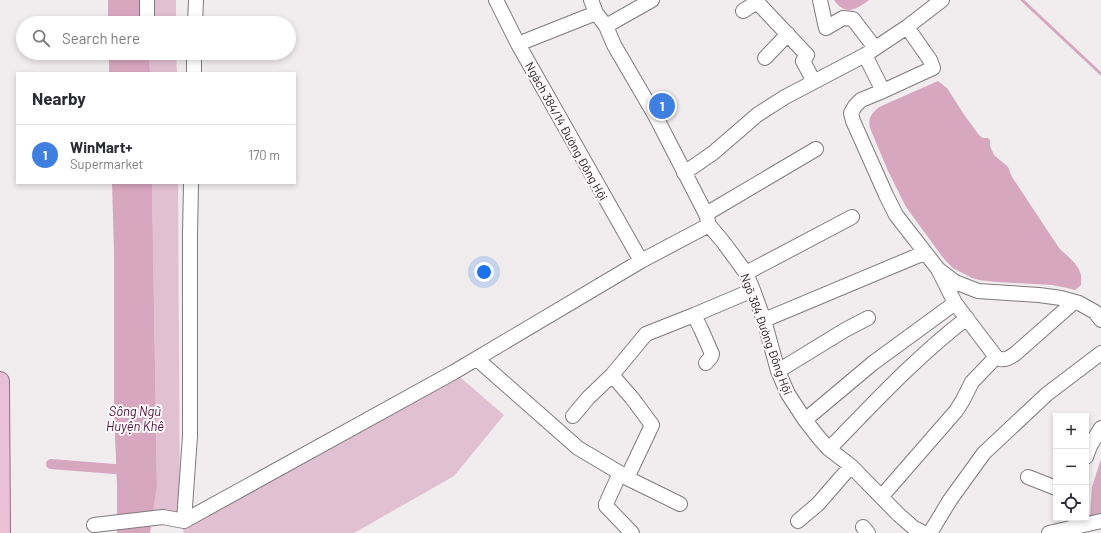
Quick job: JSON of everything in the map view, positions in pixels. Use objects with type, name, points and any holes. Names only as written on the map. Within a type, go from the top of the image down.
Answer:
[{"type":"main road","points":[[0,381],[1,533]]},
{"type":"street","points":[[147,0],[147,16]]},
{"type":"street","points":[[195,16],[196,0]]},
{"type":"street","name":"Ngách 384/14 Đường Đông Hội","points":[[496,0],[518,44],[641,261]]},
{"type":"street","points":[[606,26],[652,0]]},
{"type":"street","points":[[820,0],[826,28],[844,18],[853,19],[870,51],[883,91]]},
{"type":"street","points":[[684,173],[713,154],[757,115],[785,97],[870,51],[907,27],[942,0]]},
{"type":"street","points":[[742,11],[757,2],[808,55],[803,62],[814,82]]},
{"type":"street","points":[[518,44],[594,6]]},
{"type":"street","name":"Ngõ 384 Đường Đông Hội","points":[[594,6],[606,26],[614,45],[656,117],[707,219],[746,273],[764,320],[778,371],[788,394],[805,420],[829,449],[851,466],[916,531]]},
{"type":"street","points":[[907,27],[930,60],[933,68],[861,100],[851,113],[852,120],[896,214],[924,253],[938,269],[955,282],[978,291],[1061,298],[1079,303],[1095,312],[1101,320]]},
{"type":"street","points":[[765,58],[788,34]]},
{"type":"street","points":[[194,60],[194,72]]},
{"type":"street","points":[[94,525],[163,517],[184,521],[477,359],[641,261],[816,149]]},
{"type":"street","points":[[184,521],[190,436],[191,184]]},
{"type":"street","points":[[746,273],[852,217]]},
{"type":"street","points":[[764,320],[924,253]]},
{"type":"street","points":[[938,269],[955,303],[996,357],[1000,360],[1007,359],[1015,354],[1074,302]]},
{"type":"street","points":[[573,416],[588,398],[612,375],[646,334],[753,290]]},
{"type":"street","points":[[805,420],[873,363],[955,303]]},
{"type":"street","points":[[694,315],[712,354],[706,363]]},
{"type":"street","points":[[778,371],[845,330],[868,318]]},
{"type":"street","points":[[829,449],[897,379],[935,344],[967,318]]},
{"type":"street","points":[[930,533],[950,500],[984,453],[1047,394],[1101,353]]},
{"type":"street","points":[[882,496],[956,411],[972,382],[996,357]]},
{"type":"street","points":[[477,359],[578,448],[624,476],[680,504]]},
{"type":"street","points":[[612,375],[632,398],[652,425],[624,476],[606,504],[606,506],[632,533]]},
{"type":"street","points":[[1089,449],[1101,428]]},
{"type":"street","points":[[798,521],[818,504],[851,466]]},
{"type":"street","points":[[1028,477],[1053,487]]},
{"type":"street","points":[[1049,533],[1075,522],[1101,521]]},
{"type":"shaded area","points":[[147,0],[176,0],[176,16],[148,16]]},
{"type":"shaded area","points":[[149,60],[176,60],[177,72],[150,72]]},
{"type":"shaded area","points":[[152,184],[178,184],[180,515],[153,512],[157,486]]},
{"type":"shaded area","points":[[454,372],[504,415],[454,476],[354,533],[183,532],[184,521]]},
{"type":"water","points":[[108,0],[147,0],[148,16],[108,16]]},
{"type":"water","points":[[834,0],[869,0],[855,9],[846,10],[838,5]]},
{"type":"water","points":[[109,60],[149,60],[150,72],[109,72]]},
{"type":"water","points":[[938,81],[947,88],[979,135],[990,140],[990,146],[994,155],[1008,167],[1012,177],[1059,248],[1079,269],[1081,275],[1081,285],[1075,290],[1052,285],[996,282],[972,278],[953,268],[944,259],[906,207],[888,171],[870,128],[869,121],[872,114],[879,107]]},
{"type":"water","name":"Sông Ngũ Huyện Khê","points":[[112,184],[152,184],[157,486],[150,533],[117,533],[117,484],[114,413],[114,252]]},
{"type":"water","points":[[1101,459],[1101,516],[1090,516],[1092,487]]},
{"type":"waterway","points":[[1022,0],[1101,74]]},
{"type":"waterway","points":[[51,464],[127,470]]},
{"type":"place","name":"WinMart+","points":[[662,106]]}]
